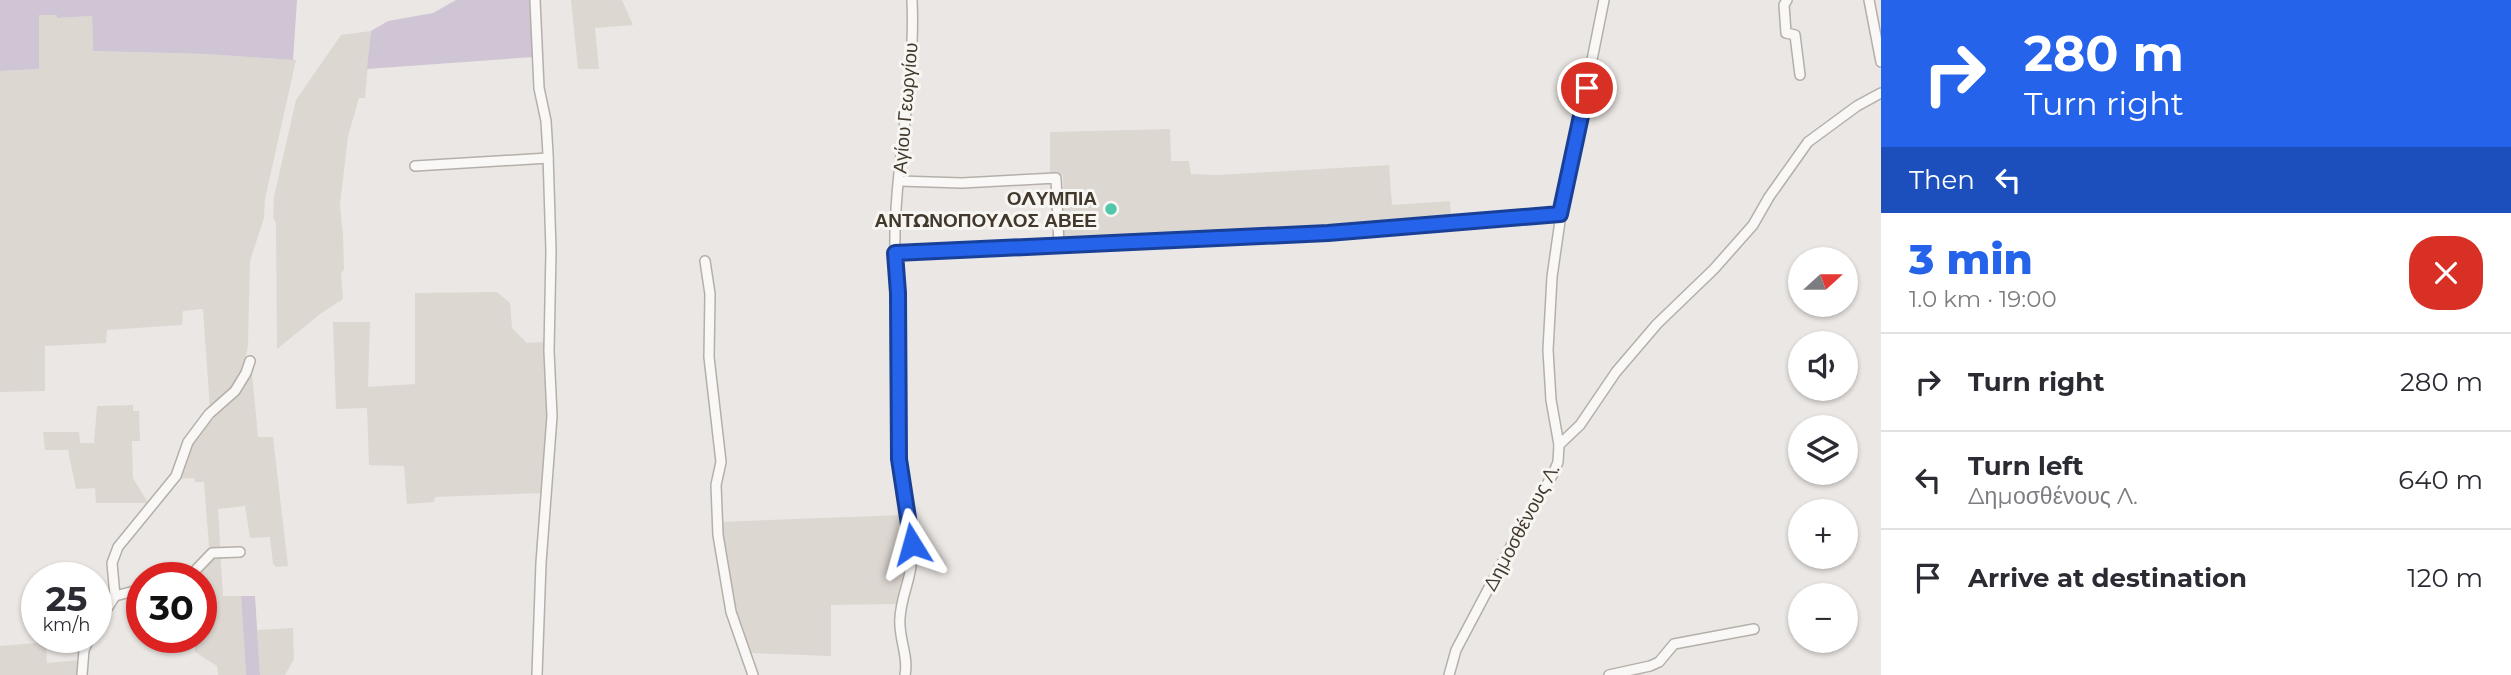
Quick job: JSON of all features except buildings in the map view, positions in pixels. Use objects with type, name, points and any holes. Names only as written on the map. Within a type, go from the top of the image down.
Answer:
[{"type":"street","points":[[535,0],[539,88],[546,121],[548,158],[552,416],[541,564],[537,675]]},
{"type":"street","name":"Αγίου Γεωργίου","points":[[905,675],[907,662],[901,640],[900,618],[912,570],[912,552],[899,459],[898,293],[895,253],[899,181],[912,57],[912,0]]},
{"type":"street","name":"Δημοσθένους Λ.","points":[[1449,675],[1456,650],[1558,462],[1559,445],[1551,400],[1548,350],[1552,277],[1560,214],[1604,0]]},
{"type":"street","points":[[1787,0],[1784,5],[1786,33],[1795,35],[1800,75]]},
{"type":"street","points":[[1869,0],[1881,62]]},
{"type":"street","points":[[1559,445],[1580,425],[1616,372],[1657,324],[1714,269],[1753,225],[1769,197],[1808,142],[1849,111],[1881,93]]},
{"type":"street","points":[[415,166],[548,158]]},
{"type":"street","points":[[899,181],[962,183],[1056,178],[1059,246]]},
{"type":"street","points":[[895,253],[1368,231],[1560,214]]},
{"type":"street","points":[[705,261],[710,294],[709,357],[721,461],[716,485],[717,526],[732,612],[753,675]]},
{"type":"street","points":[[112,601],[115,596],[112,563],[118,547],[176,476],[188,442],[209,414],[235,391],[250,361]]},
{"type":"street","points":[[203,562],[212,553],[240,552]]},
{"type":"street","points":[[115,596],[126,593]]},
{"type":"street","points":[[1609,675],[1659,662],[1674,644],[1754,629]]},
{"type":"street","points":[[82,675],[84,653]]},
{"type":"shaded area","points":[[0,0],[297,0],[293,60],[93,51],[92,16],[57,18],[57,15],[39,15],[39,69],[0,71]]},
{"type":"shaded area","points":[[456,0],[531,0],[533,57],[367,69],[371,31],[388,21],[433,13]]},
{"type":"shaded area","points":[[571,0],[622,0],[633,25],[595,28],[599,69],[578,69]]},
{"type":"shaded area","points":[[57,14],[58,18],[92,16],[93,51],[296,60],[265,199],[264,218],[250,261],[248,345],[243,372],[234,387],[210,410],[203,309],[183,311],[182,325],[107,330],[106,343],[45,346],[45,391],[0,392],[0,71],[39,69],[39,15]]},
{"type":"shaded area","points":[[371,31],[365,98],[359,98],[348,136],[340,205],[343,299],[277,349],[274,197],[296,100],[341,35]]},
{"type":"shaded area","points":[[1170,129],[1171,161],[1189,161],[1191,174],[1216,175],[1389,165],[1392,205],[1450,201],[1451,218],[1382,226],[1076,241],[1064,239],[1063,175],[1050,174],[1050,132]]},
{"type":"shaded area","points":[[497,292],[510,303],[512,328],[527,343],[544,342],[549,425],[543,493],[435,497],[434,502],[407,504],[404,466],[369,465],[367,408],[336,409],[333,322],[370,322],[368,387],[415,384],[415,293]]},
{"type":"shaded area","points":[[252,373],[258,437],[273,437],[288,566],[276,567],[273,564],[270,537],[250,538],[245,506],[218,509],[223,596],[241,596],[246,675],[218,675],[217,666],[197,653],[217,653],[217,562],[197,562],[211,548],[204,482],[195,482],[194,478],[179,479],[187,455],[198,435],[243,387]]},
{"type":"shaded area","points":[[133,405],[133,411],[139,411],[140,441],[132,441],[133,478],[148,503],[96,503],[95,488],[76,489],[68,450],[45,450],[43,432],[79,432],[80,443],[94,443],[97,406]]},
{"type":"shaded area","points":[[903,515],[908,557],[906,575],[897,604],[831,605],[831,656],[748,653],[731,600],[719,522]]},
{"type":"shaded area","points":[[241,596],[255,596],[260,675],[246,675]]},
{"type":"shaded area","points":[[293,628],[294,659],[285,675],[260,675],[257,630]]},
{"type":"shaded area","points":[[21,644],[21,653],[47,653],[47,663],[79,660],[79,675],[0,675],[0,646]]},
{"type":"place","name":"ΟΛΥΜΠΙΑ ΑΝΤΩΝΟΠΟΥΛΟΣ ΑΒΕΕ","points":[[1111,209]]},
{"type":"route","points":[[912,544],[897,431],[898,293],[895,253],[1382,230],[1560,214],[1587,88]]}]
